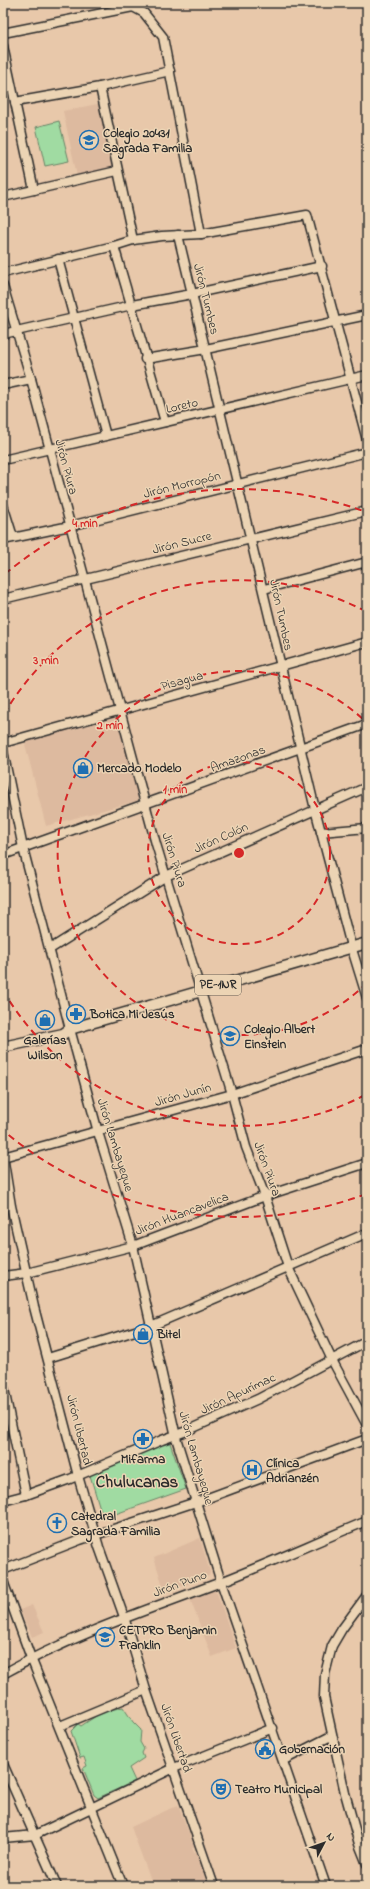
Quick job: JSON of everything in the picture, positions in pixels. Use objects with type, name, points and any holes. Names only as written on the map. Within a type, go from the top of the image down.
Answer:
[{"type":"main road","name":"PE-1NR","points":[[3,1047],[63,1034],[70,1029],[351,946],[367,943]]},
{"type":"main road","name":"PE-1NR","points":[[3,1040],[62,1028],[70,1029]]},
{"type":"street","points":[[3,33],[133,7],[144,13],[163,37],[201,234]]},
{"type":"street","points":[[3,46],[34,190]]},
{"type":"street","points":[[15,102],[100,87],[170,71]]},
{"type":"street","points":[[100,87],[133,240]]},
{"type":"street","points":[[3,197],[117,171]]},
{"type":"street","points":[[3,273],[133,240],[201,234],[307,216],[322,266],[367,440]]},
{"type":"street","name":"Jirón Tumbes","points":[[178,235],[264,589],[280,667],[315,809],[351,946],[367,998]]},
{"type":"street","points":[[114,246],[132,305],[145,359],[165,422]]},
{"type":"street","points":[[58,259],[106,436]]},
{"type":"street","points":[[3,334],[132,305],[192,294],[322,266]]},
{"type":"street","name":"Jirón Piura","points":[[3,286],[17,331],[166,876],[232,1094],[246,1147],[265,1196],[288,1267],[332,1360],[367,1425]]},
{"type":"street","points":[[145,359],[206,349],[335,320],[367,315]]},
{"type":"street","name":"Loreto","points":[[3,460],[367,375]]},
{"type":"street","points":[[3,385],[30,379]]},
{"type":"street","name":"Jirón Morropón","points":[[3,540],[70,526],[367,452]]},
{"type":"street","points":[[3,505],[13,537]]},
{"type":"street","name":"Jirón Sucre","points":[[3,599],[367,511]]},
{"type":"street","points":[[264,589],[367,562]]},
{"type":"street","name":"Pisagua","points":[[3,743],[367,642]]},
{"type":"street","name":"Amazonas","points":[[3,855],[146,805],[367,724]]},
{"type":"street","name":"Jirón Lambayeque","points":[[3,751],[24,848],[70,1029],[98,1132],[134,1246],[175,1435],[222,1582],[326,1886]]},
{"type":"street","name":"Jirón Colón","points":[[50,950],[166,876],[367,787]]},
{"type":"street","points":[[321,832],[367,828]]},
{"type":"street","name":"Jirón Junín","points":[[3,1156],[98,1132],[232,1094],[367,1049]]},
{"type":"street","name":"Jirón Libertad","points":[[3,1156],[12,1206],[34,1307],[78,1476],[146,1690],[214,1886]]},
{"type":"street","name":"Jirón Huancavelica","points":[[3,1276],[27,1273],[134,1246],[265,1196],[367,1163]]},
{"type":"street","points":[[48,1358],[151,1326],[367,1234]]},
{"type":"street","name":"Jirón Apurímac","points":[[3,1501],[26,1495],[78,1476],[258,1399],[367,1341]]},
{"type":"street","points":[[3,1384],[6,1420],[26,1495]]},
{"type":"street","points":[[3,1570],[97,1535],[208,1498],[367,1439]]},
{"type":"street","name":"Jirón Puno","points":[[3,1674],[31,1658],[124,1617],[222,1582],[367,1521]]},
{"type":"street","points":[[3,1581],[31,1658],[60,1726],[123,1886]]},
{"type":"street","points":[[367,1596],[342,1629],[332,1646],[327,1662],[324,1697],[331,1736],[359,1844],[367,1864]]},
{"type":"street","points":[[60,1726],[146,1690]]},
{"type":"street","points":[[3,1838],[36,1835],[174,1768],[273,1728]]},
{"type":"street","points":[[284,1760],[331,1736]]},
{"type":"street","points":[[3,1764],[58,1886]]},
{"type":"shaded area","name":"Colegio 20431 Sagrada Familia","points":[[102,103],[115,169],[77,176],[63,111]]},
{"type":"shaded area","name":"Mercado Modelo","points":[[122,717],[143,799],[46,826],[25,744],[28,741]]},
{"type":"shaded area","name":"Colegio Albert Einstein","points":[[241,1029],[243,1036],[220,1043],[218,1036]]},
{"type":"shaded area","points":[[200,1538],[210,1572],[209,1576],[190,1581],[190,1583],[165,1592],[154,1558]]},
{"type":"shaded area","points":[[210,1589],[217,1593],[236,1648],[212,1657],[189,1596]]},
{"type":"shaded area","points":[[32,1605],[44,1632],[32,1637],[20,1610]]},
{"type":"shaded area","points":[[178,1805],[194,1846],[192,1848],[195,1854],[197,1854],[207,1886],[153,1886],[131,1827]]},
{"type":"green space","points":[[59,121],[69,161],[45,166],[36,127]]},
{"type":"green space","points":[[169,1440],[186,1489],[107,1517],[102,1515],[89,1472]]},
{"type":"green space","points":[[123,1707],[133,1722],[141,1730],[140,1742],[144,1749],[142,1753],[144,1758],[129,1768],[135,1781],[98,1798],[94,1795],[83,1768],[87,1766],[84,1757],[80,1758],[71,1731],[78,1724],[81,1726],[102,1712]]},
{"type":"place","name":"Colegio 20431 Sagrada Familia","points":[[89,140]]},
{"type":"place","name":"Mercado Modelo","points":[[83,768]]},
{"type":"place","name":"Botica Mi Jesús","points":[[76,1014]]},
{"type":"place","name":"Galerías Wilson","points":[[45,1020]]},
{"type":"place","name":"Colegio Albert Einstein","points":[[230,1036]]},
{"type":"place","name":"Bitel","points":[[143,1334]]},
{"type":"place","name":"Mifarma","points":[[143,1439]]},
{"type":"place","name":"Clínica Adrianzén","points":[[252,1470]]},
{"type":"place","name":"Catedral Sagrada Familia","points":[[57,1523]]},
{"type":"place","name":"CETPRO Benjamin Franklin","points":[[105,1637]]},
{"type":"place","name":"Gobernación","points":[[265,1749]]},
{"type":"place","name":"Teatro Municipal","points":[[221,1789]]},
{"type":"district","name":"Chulucanas","points":[[137,1482]]}]
